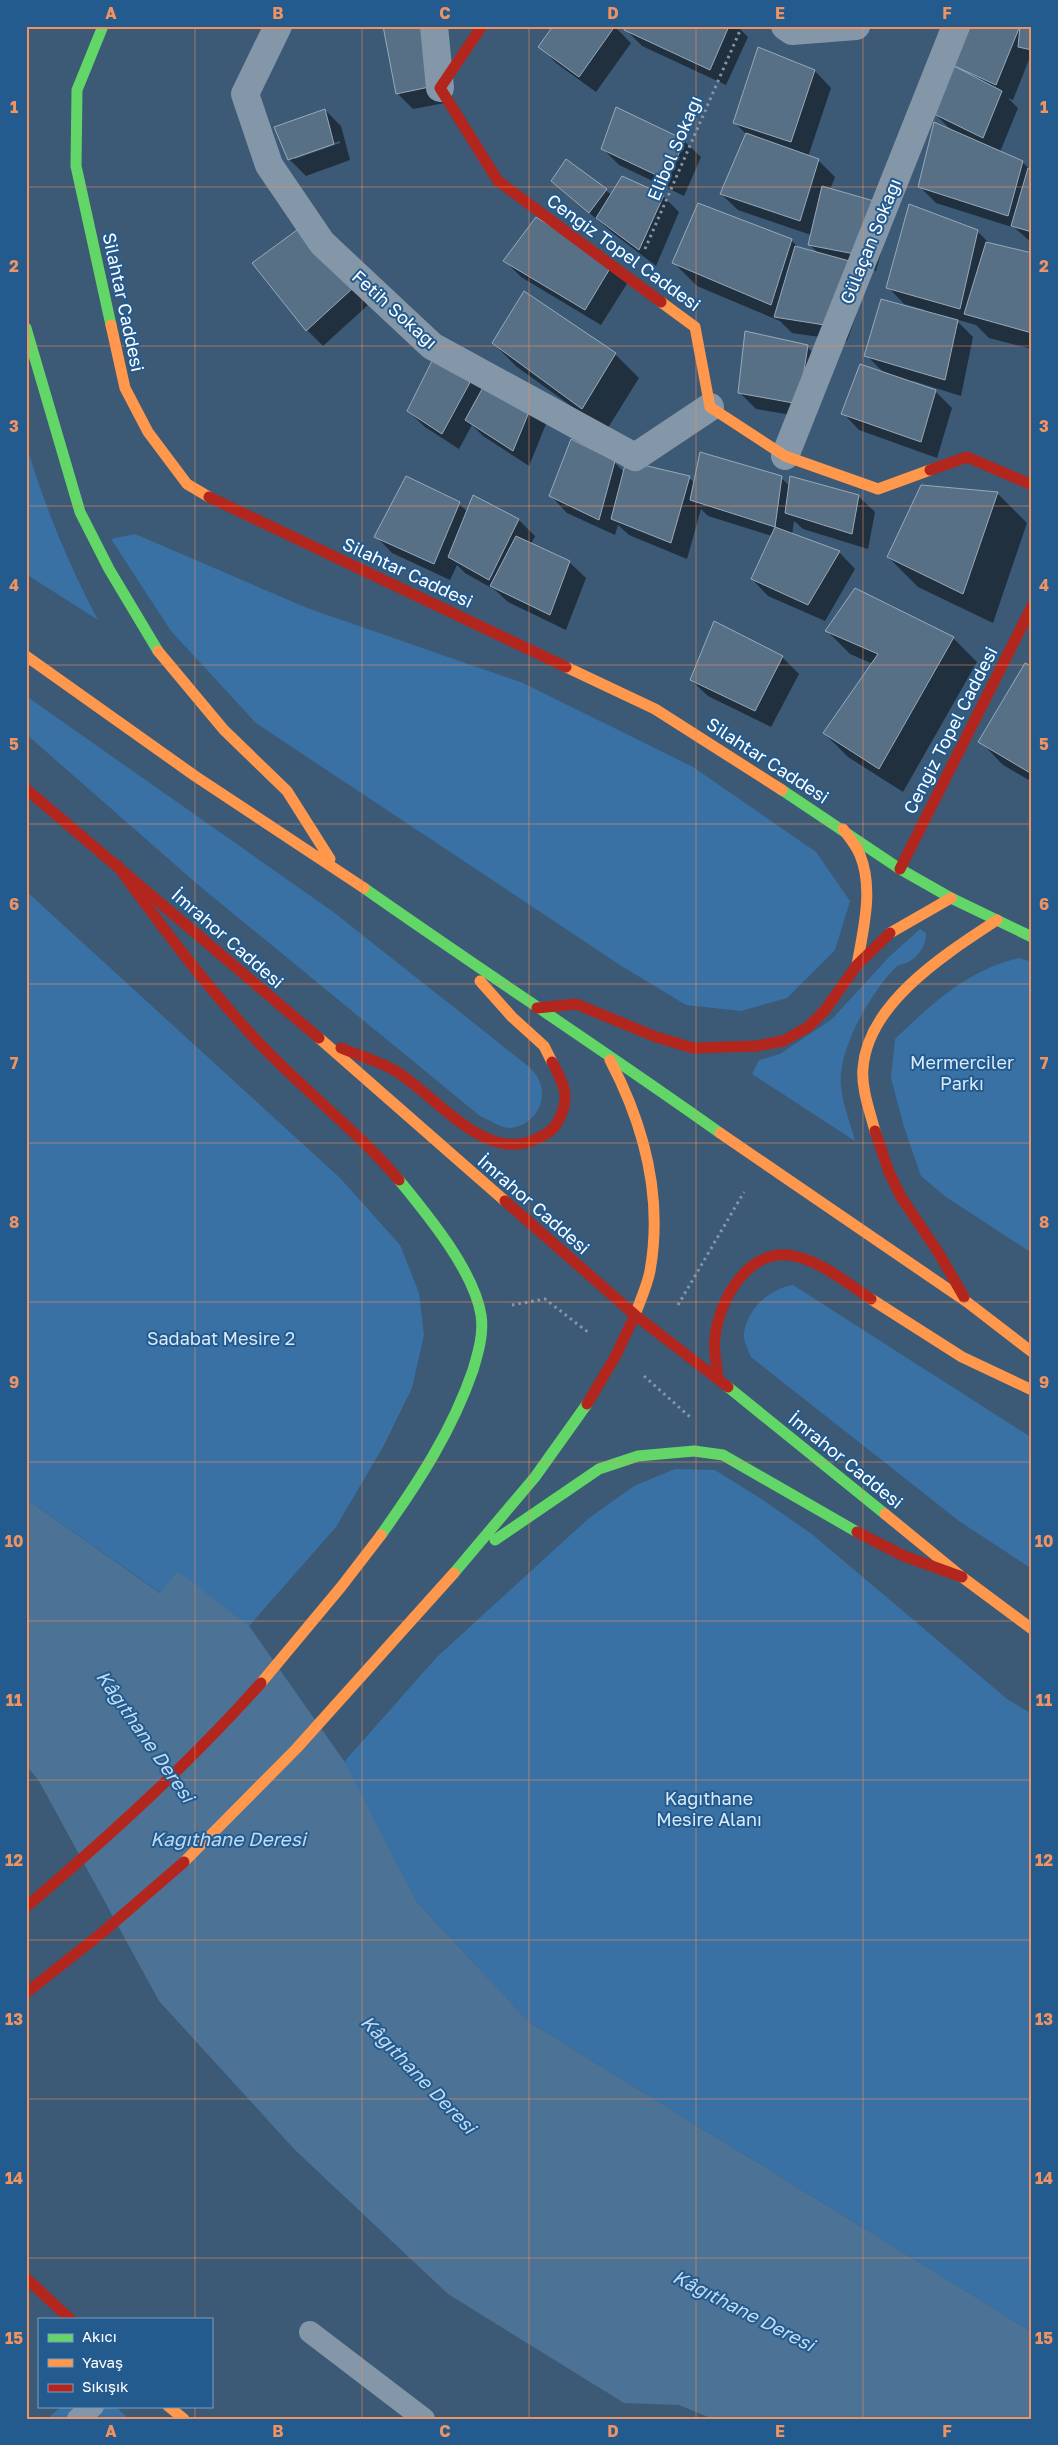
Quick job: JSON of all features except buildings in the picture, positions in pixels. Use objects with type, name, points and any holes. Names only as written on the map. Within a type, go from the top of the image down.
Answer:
[{"type":"main road","name":"Silahtar Caddesi","points":[[103,26],[76,90],[76,166],[125,388],[148,432],[187,484],[212,498],[655,709],[843,829],[900,869],[951,898],[1032,937]]},
{"type":"main road","points":[[440,88],[482,26]]},
{"type":"main road","name":"Cengiz Topel Caddesi","points":[[440,88],[498,181],[695,327],[710,407]]},
{"type":"main road","points":[[26,328],[80,512],[109,569],[159,654],[224,730],[287,791],[334,866]]},
{"type":"main road","points":[[710,407],[785,456],[878,490],[967,457],[1032,486]]},
{"type":"main road","name":"Cengiz Topel Caddesi","points":[[900,869],[1032,606]]},
{"type":"main road","points":[[26,656],[195,776],[334,866],[537,1008],[606,1052],[771,1169],[967,1302],[1032,1352]]},
{"type":"main road","name":"İmrahor Caddesi","points":[[26,789],[319,1038],[635,1315],[718,1379],[962,1577],[1032,1629]]},
{"type":"main road","points":[[843,829],[861,858],[866,886],[866,914],[857,965]]},
{"type":"main road","points":[[26,1907],[126,1821],[214,1732],[308,1627],[348,1579],[406,1500],[439,1448],[465,1398],[482,1340],[481,1310],[450,1250],[430,1221],[358,1135],[284,1069],[233,1015],[182,955],[116,865]]},
{"type":"main road","points":[[537,1008],[576,1004],[656,1037],[694,1048],[756,1046],[782,1041],[808,1027],[825,1010],[857,965],[886,935],[951,898]]},
{"type":"main road","points":[[967,1302],[930,1238],[901,1198],[882,1156],[870,1112],[863,1067],[871,1037],[886,1012],[916,980],[952,950],[997,920]]},
{"type":"main road","points":[[319,1038],[394,1070],[483,1138],[506,1145],[529,1143],[552,1131],[565,1110],[566,1095],[557,1070],[544,1046],[512,1017],[454,951]]},
{"type":"main road","points":[[26,1993],[152,1892],[232,1816],[466,1561],[564,1437],[602,1380],[625,1339],[635,1315],[649,1273],[653,1245],[651,1179],[638,1124],[627,1089],[606,1052]]},
{"type":"main road","points":[[718,1379],[714,1338],[723,1300],[739,1278],[754,1266],[771,1256],[788,1254],[812,1261],[962,1357],[1032,1390]]},
{"type":"main road","points":[[466,1561],[599,1469],[638,1456],[676,1451],[723,1455],[763,1476],[830,1518],[896,1552],[962,1577]]},
{"type":"main road","points":[[26,2278],[69,2318]]},
{"type":"main road","points":[[170,2408],[184,2419]]},
{"type":"street","points":[[434,26],[440,88]]},
{"type":"street","points":[[785,26],[792,31],[856,26]]},
{"type":"street","name":"Gülaçan Sokağı","points":[[785,456],[956,26]]},
{"type":"street","name":"Fetih Sokağı","points":[[270,29],[245,94],[269,165],[322,243],[432,346],[635,457],[710,407]]},
{"type":"lane","points":[[310,2332],[424,2419]]},
{"type":"lane","points":[[78,2419],[92,2408]]},
{"type":"path","name":"Elibol Sokağı","points":[[632,280],[742,26]]},
{"type":"path","points":[[675,1310],[748,1185]]},
{"type":"path","points":[[508,1306],[545,1299],[592,1335]]},
{"type":"path","points":[[644,1376],[692,1419]]},
{"type":"path","points":[[649,1381],[652,1376]]},
{"type":"green space","points":[[26,444],[58,534],[98,620],[26,574]]},
{"type":"green space","points":[[135,534],[307,608],[523,683],[693,767],[816,852],[850,901],[835,950],[787,998],[741,1011],[686,1005],[620,965],[256,723],[171,631],[111,539]]},
{"type":"green space","points":[[26,696],[332,911],[527,1065],[538,1078],[542,1095],[541,1103],[532,1118],[526,1123],[506,1128],[480,1116],[196,883],[26,734]]},
{"type":"green space","name":"Sadabat Mesire 2","points":[[26,891],[340,1178],[400,1245],[419,1293],[424,1335],[412,1388],[384,1445],[336,1527],[249,1626],[178,1572],[161,1593],[26,1499]]},
{"type":"green space","points":[[920,929],[926,933],[922,949],[913,959],[896,967],[876,991],[858,1022],[844,1056],[841,1086],[855,1141],[752,1074],[759,1060],[780,1054],[832,1019],[889,957]]},
{"type":"green space","name":"Mermerciler Parkı","points":[[1019,958],[1032,962],[1032,1253],[946,1197],[921,1176],[904,1127],[891,1078],[895,1039],[909,1025],[952,989],[983,971]]},
{"type":"green space","points":[[793,1285],[1032,1438],[1032,1569],[959,1521],[751,1357],[745,1343],[744,1334],[754,1309],[776,1291]]},
{"type":"green space","name":"Kağıthane Mesire Alanı","points":[[675,1469],[715,1470],[763,1500],[813,1535],[1007,1699],[1032,1714],[1032,2332],[529,2022],[417,1902],[344,1762],[437,1657],[588,1519],[634,1486]]},
{"type":"green space","points":[[60,2408],[117,2408],[129,2419],[47,2419]]},
{"type":"water","name":"Kağıthane Deresi","points":[[26,1499],[160,1593],[178,1571],[249,1626],[344,1761],[417,1902],[529,2022],[1032,2332],[1032,2419],[713,2419],[679,2405],[624,2403],[448,2294],[295,2150],[159,2001],[39,1781],[26,1765]]},
{"type":"traffic: fast","points":[[103,26],[77,90],[76,166],[111,325]]},
{"type":"traffic: fast","points":[[26,328],[80,512],[109,569],[158,651]]},
{"type":"traffic: fast","points":[[782,790],[900,869],[951,898],[1032,937]]},
{"type":"traffic: fast","points":[[364,888],[720,1133]]},
{"type":"traffic: fast","points":[[381,1535],[421,1476],[455,1414],[473,1370],[482,1329],[477,1298],[459,1262],[423,1209],[399,1180]]},
{"type":"traffic: fast","points":[[728,1387],[885,1514]]},
{"type":"traffic: fast","points":[[454,1573],[535,1477],[587,1404]]},
{"type":"traffic: fast","points":[[495,1540],[599,1469],[638,1456],[694,1451],[723,1455],[857,1532]]},
{"type":"traffic: slow","points":[[661,302],[695,327],[710,407],[785,456],[878,489],[930,470]]},
{"type":"traffic: slow","points":[[111,325],[125,388],[148,432],[187,484],[209,497]]},
{"type":"traffic: slow","points":[[158,651],[224,730],[287,791],[330,859]]},
{"type":"traffic: slow","points":[[26,656],[195,776],[364,888]]},
{"type":"traffic: slow","points":[[566,667],[655,709],[782,790]]},
{"type":"traffic: slow","points":[[843,829],[860,855],[866,882],[866,910],[857,965]]},
{"type":"traffic: slow","points":[[890,933],[951,898]]},
{"type":"traffic: slow","points":[[875,1131],[868,1108],[863,1068],[868,1044],[879,1022],[894,1001],[913,982],[934,964],[997,920]]},
{"type":"traffic: slow","points":[[480,981],[512,1017],[544,1046],[552,1062]]},
{"type":"traffic: slow","points":[[319,1038],[505,1201]]},
{"type":"traffic: slow","points":[[610,1060],[622,1085],[641,1136],[648,1162],[652,1189],[654,1216],[650,1271],[635,1315]]},
{"type":"traffic: slow","points":[[720,1133],[967,1302],[1032,1352]]},
{"type":"traffic: slow","points":[[871,1299],[962,1357],[1032,1390]]},
{"type":"traffic: slow","points":[[885,1514],[962,1577],[1032,1629]]},
{"type":"traffic: slow","points":[[261,1683],[341,1587],[381,1535]]},
{"type":"traffic: slow","points":[[184,1862],[296,1749],[454,1573]]},
{"type":"traffic: slow","points":[[170,2408],[184,2419]]},
{"type":"traffic: jam","points":[[482,26],[440,88],[498,181],[661,302]]},
{"type":"traffic: jam","points":[[930,470],[967,457],[1032,485]]},
{"type":"traffic: jam","points":[[209,497],[566,667]]},
{"type":"traffic: jam","points":[[900,869],[1032,606]]},
{"type":"traffic: jam","points":[[26,789],[319,1038]]},
{"type":"traffic: jam","points":[[117,865],[186,957],[241,1024],[278,1062],[366,1145],[399,1180]]},
{"type":"traffic: jam","points":[[537,1008],[576,1004],[656,1037],[693,1048],[756,1046],[783,1041],[808,1027],[825,1010],[857,965],[890,933]]},
{"type":"traffic: jam","points":[[341,1048],[394,1070],[462,1124],[480,1135],[499,1143],[519,1144],[548,1133],[556,1125],[564,1108],[565,1094],[561,1079],[552,1062]]},
{"type":"traffic: jam","points":[[875,1131],[889,1172],[901,1197],[938,1252],[964,1297]]},
{"type":"traffic: jam","points":[[505,1201],[635,1315],[728,1387]]},
{"type":"traffic: jam","points":[[718,1379],[715,1342],[718,1322],[723,1307],[739,1279],[750,1267],[763,1259],[778,1255],[804,1259],[834,1274],[871,1299]]},
{"type":"traffic: jam","points":[[587,1404],[615,1357],[635,1315]]},
{"type":"traffic: jam","points":[[857,1532],[904,1556],[962,1577]]},
{"type":"traffic: jam","points":[[26,1907],[177,1771],[261,1683]]},
{"type":"traffic: jam","points":[[26,1993],[103,1932],[184,1862]]},
{"type":"traffic: jam","points":[[26,2278],[69,2318]]},
{"type":"water label","name":"Kâğıthane Deresi","points":[[146,1736]]},
{"type":"water label","name":"Kâğıthane Deresi","points":[[419,2074]]},
{"type":"water label","name":"Kâğıthane Deresi","points":[[744,2310]]}]
